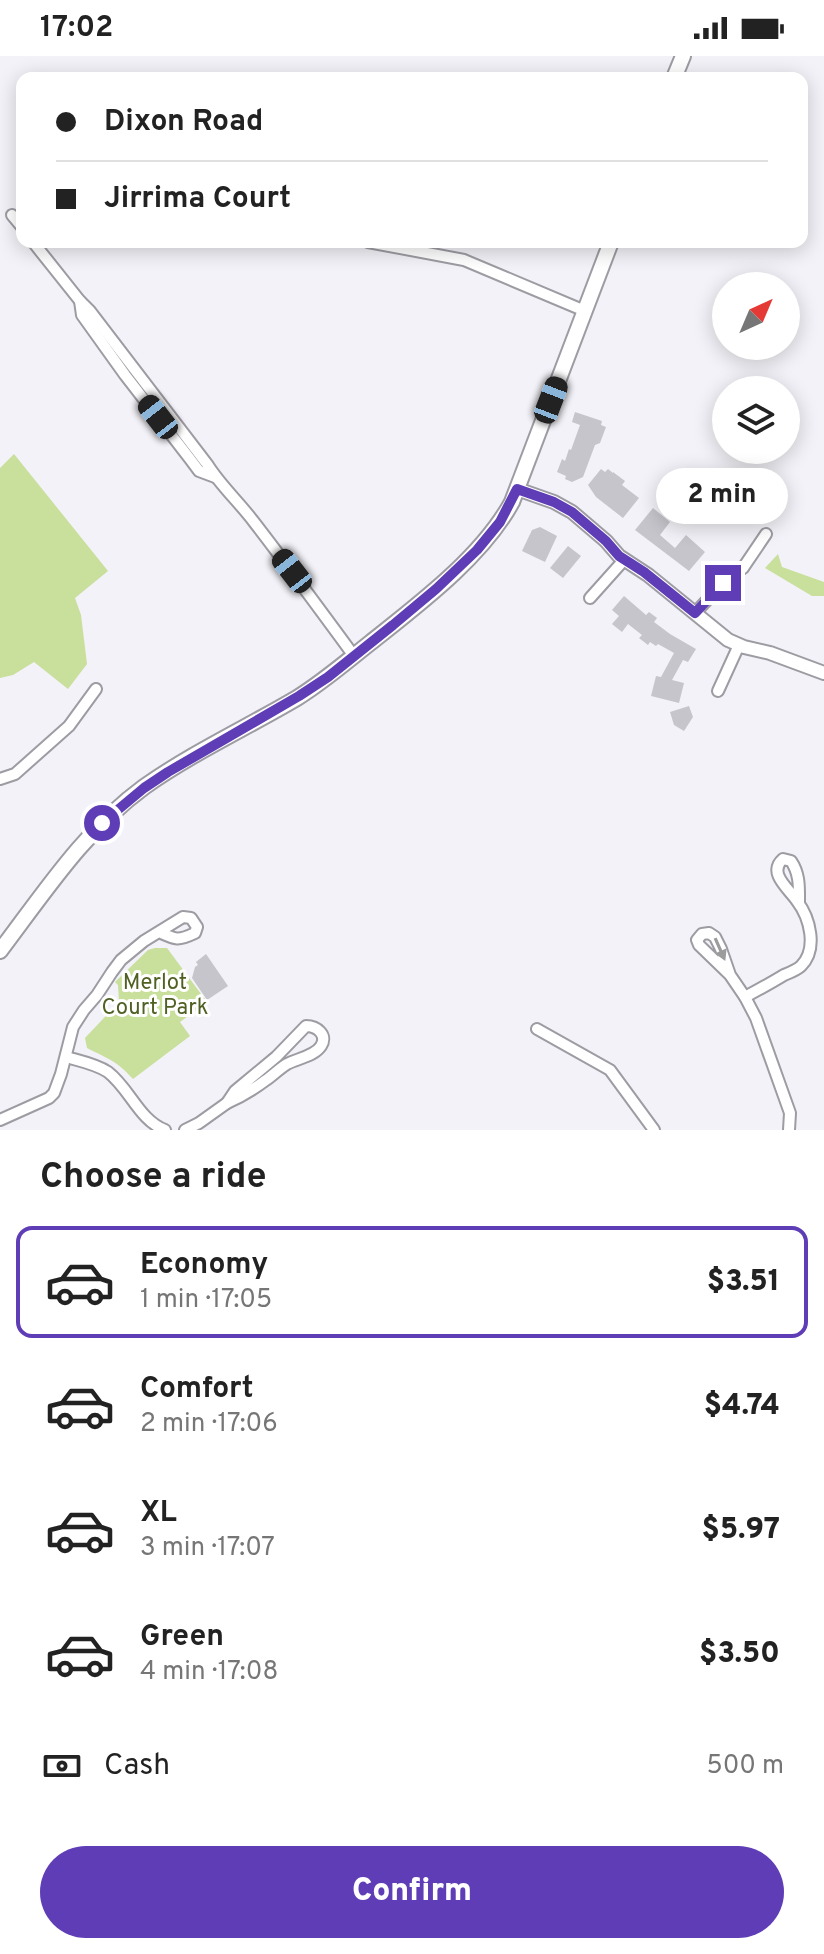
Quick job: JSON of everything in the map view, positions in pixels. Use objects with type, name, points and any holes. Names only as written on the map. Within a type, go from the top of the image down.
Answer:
[{"type":"main road","points":[[0,951],[68,860],[122,805],[192,757],[299,696],[425,598],[477,550],[500,522],[517,489],[609,248]]},
{"type":"street","points":[[12,215],[16,220]]},
{"type":"street","points":[[38,248],[292,571],[354,656]]},
{"type":"street","points":[[400,248],[464,260],[585,311]]},
{"type":"street","points":[[517,489],[572,512],[624,560],[644,572],[721,635],[739,645],[824,673]]},
{"type":"street","points":[[695,613],[723,583],[743,568],[766,534]]},
{"type":"street","points":[[590,598],[624,560]]},
{"type":"street","points":[[718,691],[739,645]]},
{"type":"street","points":[[0,779],[15,774],[69,726],[96,689]]},
{"type":"street","points":[[745,997],[801,966],[811,948],[811,930],[799,902]]},
{"type":"street","points":[[0,1120],[49,1098],[56,1088],[73,1027],[84,1010],[125,956],[159,932]]},
{"type":"street","points":[[730,975],[745,997],[766,1045],[790,1113],[789,1130]]},
{"type":"street","points":[[185,1130],[257,1086],[286,1065],[318,1050],[323,1038],[320,1031],[312,1026],[302,1029],[276,1057],[235,1091],[227,1103]]},
{"type":"street","points":[[537,1029],[610,1070],[654,1130]]},
{"type":"street","points":[[66,1057],[108,1072],[148,1119],[165,1130]]},
{"type":"green space","points":[[14,454],[108,571],[75,598],[81,615],[87,664],[68,689],[34,662],[13,675],[0,678],[0,468]]},
{"type":"green space","points":[[778,554],[782,567],[824,582],[824,596],[812,596],[765,568]]},
{"type":"green space","name":"Merlot Court Park","points":[[167,948],[207,1002],[180,1022],[190,1036],[133,1079],[117,1064],[87,1048],[85,1038],[119,1002],[115,982],[148,950]]},
{"type":"building","points":[[575,412],[602,421],[601,425],[606,427],[600,443],[595,445],[583,477],[572,482],[557,472],[562,459],[565,461],[571,450],[580,425],[572,422]]},
{"type":"building","points":[[601,469],[605,472],[608,469],[625,481],[622,485],[639,498],[623,518],[596,497],[588,485]]},
{"type":"building","points":[[653,508],[670,522],[660,535],[675,548],[686,535],[705,552],[689,571],[635,530]]},
{"type":"building","points":[[540,527],[557,536],[545,562],[522,551],[532,530]]},
{"type":"building","points":[[568,546],[581,556],[563,578],[550,568]]},
{"type":"building","points":[[624,596],[646,615],[649,612],[657,618],[654,622],[670,634],[696,649],[688,662],[683,660],[672,680],[684,683],[679,703],[651,696],[656,676],[661,677],[674,653],[658,644],[656,646],[650,642],[648,645],[639,638],[642,635],[628,624],[622,632],[612,624],[619,616],[612,610]]},
{"type":"building","points":[[689,706],[693,717],[684,731],[674,725],[670,712]]},
{"type":"building","points":[[206,954],[228,986],[207,1000],[192,978],[198,965],[196,962]]},
{"type":"route","points":[[102,823],[168,772],[314,687],[393,625],[477,550],[500,522],[517,489],[572,512],[619,556],[695,613],[723,583]]}]
